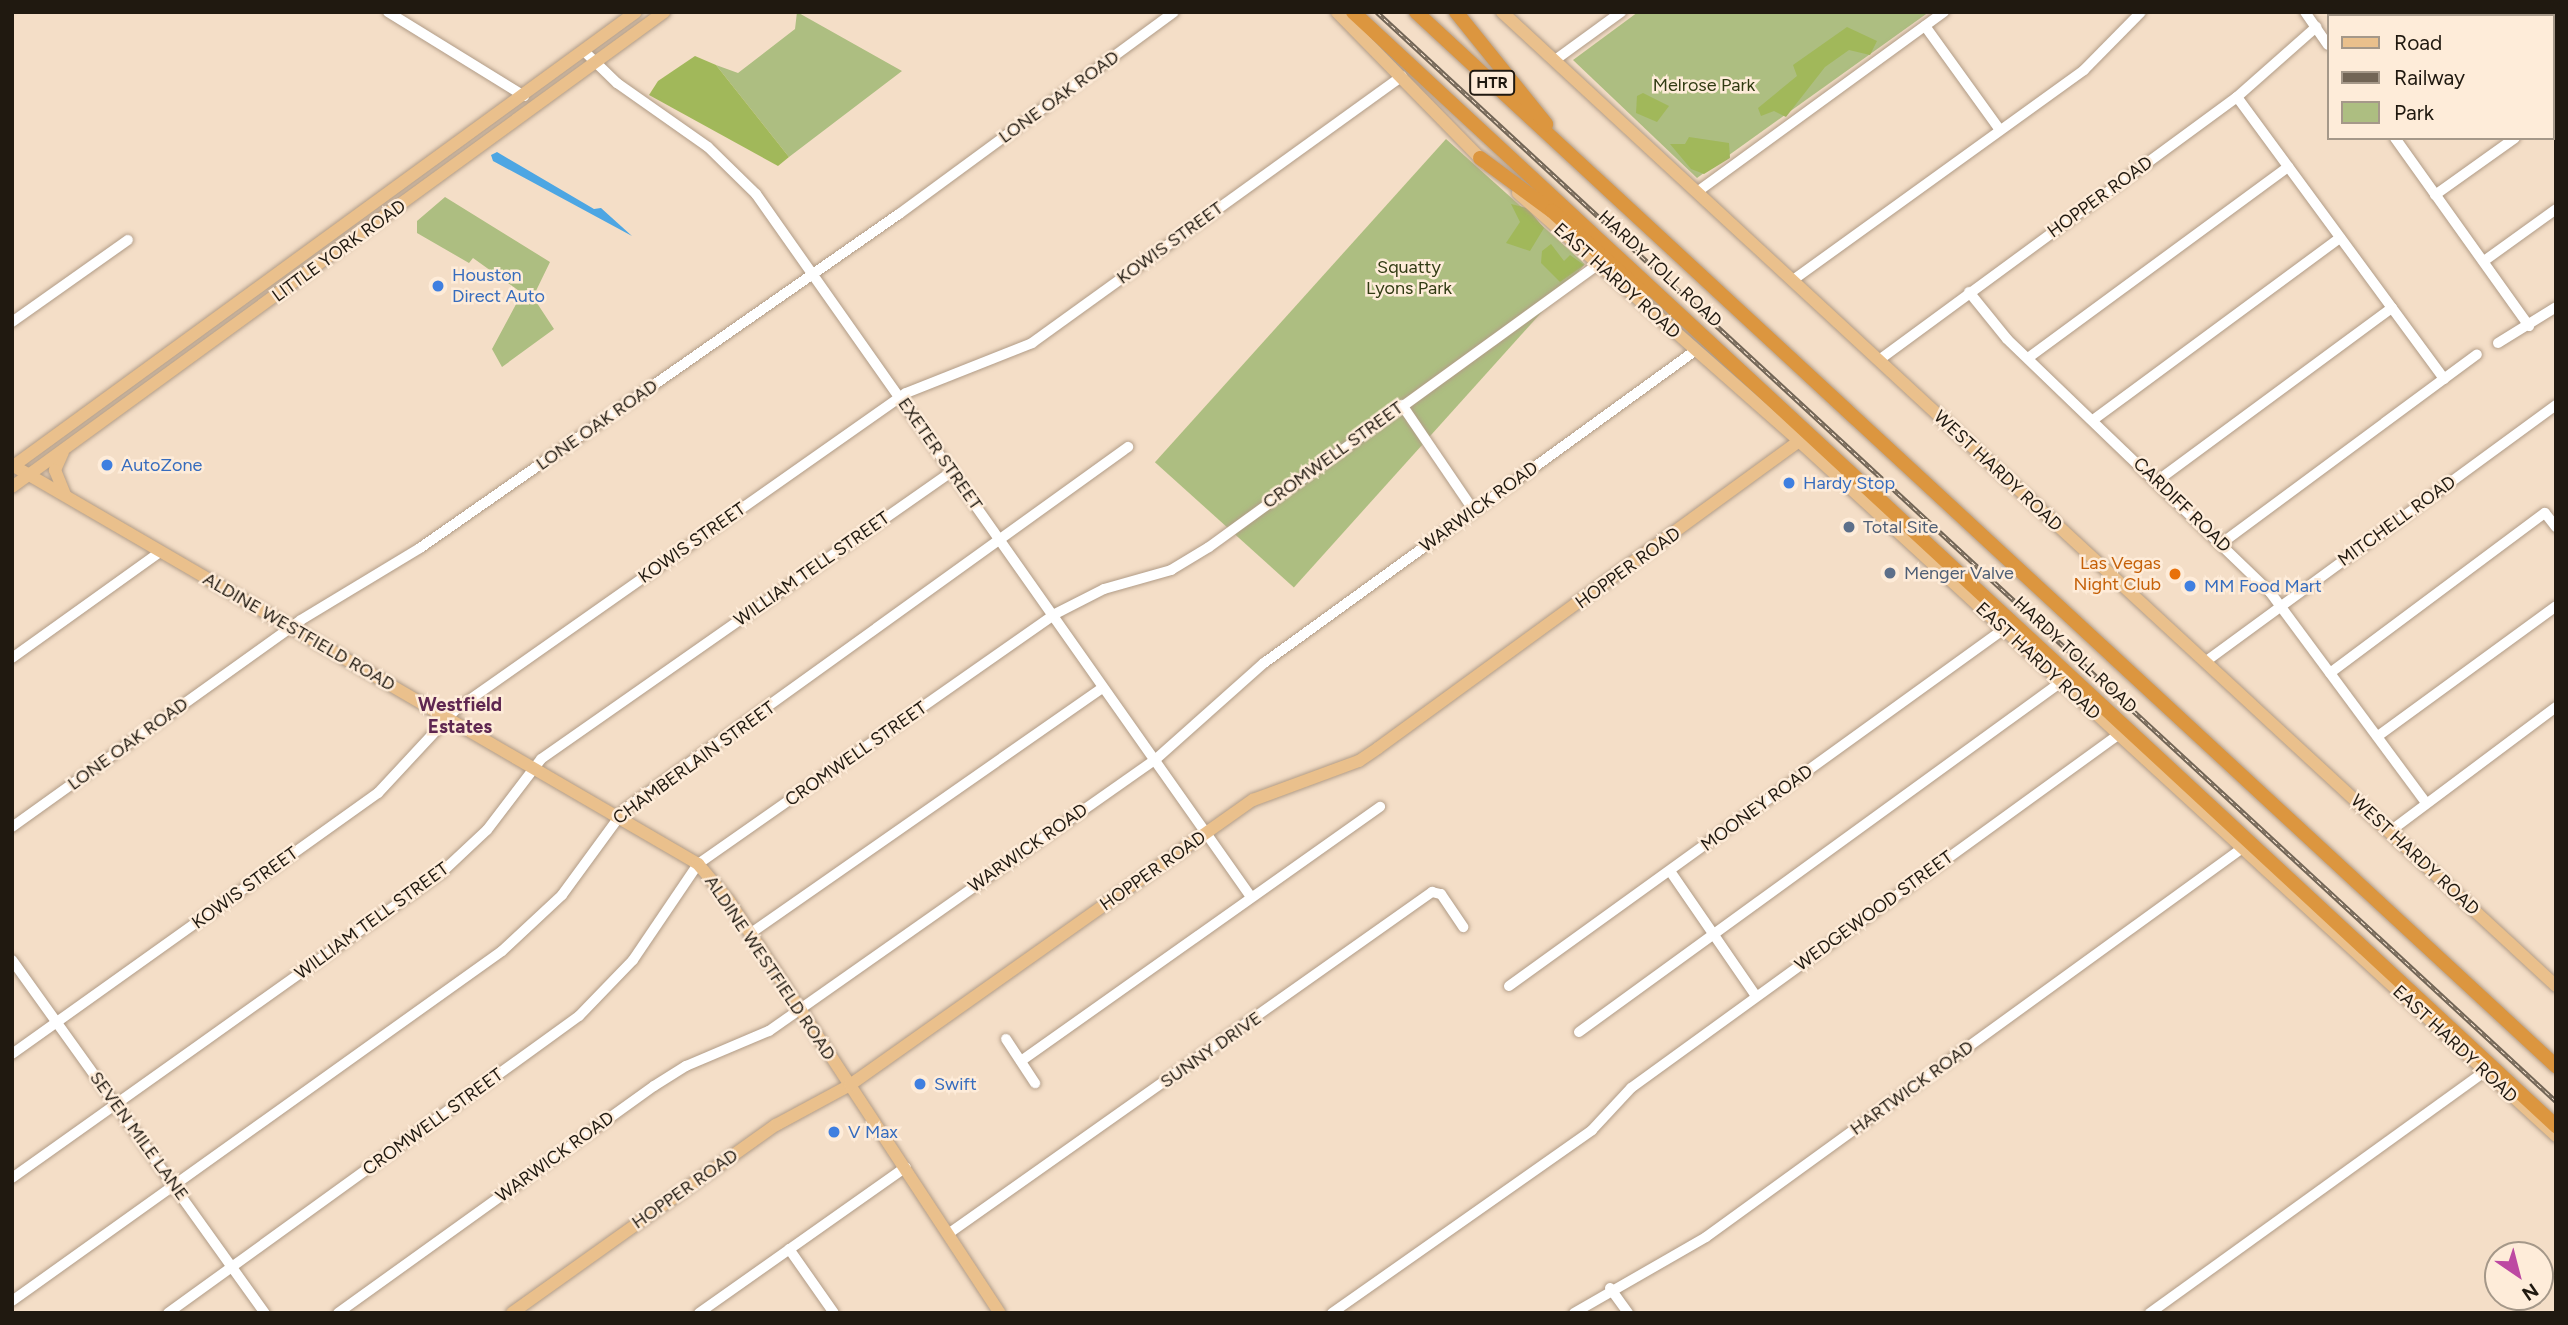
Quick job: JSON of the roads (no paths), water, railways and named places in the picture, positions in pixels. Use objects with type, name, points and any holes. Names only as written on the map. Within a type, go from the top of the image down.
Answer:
[{"type":"highway","name":"HARDY TOLL ROAD","points":[[1353,12],[2556,1126]]},
{"type":"highway","name":"HARDY TOLL ROAD","points":[[1416,12],[2556,1066]]},
{"type":"highway","points":[[1456,12],[1568,153]]},
{"type":"highway","points":[[1480,158],[1723,354]]},
{"type":"main road","name":"LITTLE YORK ROAD","points":[[13,465],[585,52],[636,12]]},
{"type":"main road","name":"LITTLE YORK ROAD","points":[[12,487],[318,267],[664,12]]},
{"type":"main road","name":"EAST HARDY ROAD","points":[[1337,12],[1480,158],[1799,441],[2556,1136]]},
{"type":"main road","name":"WEST HARDY ROAD","points":[[1502,12],[2556,986]]},
{"type":"main road","points":[[306,254],[318,267]]},
{"type":"main road","name":"HOPPER ROAD","points":[[512,1313],[776,1125],[850,1085],[1280,786],[1320,777],[1378,748],[1799,441]]},
{"type":"main road","points":[[67,499],[55,470],[68,447]]},
{"type":"main road","name":"ALDINE WESTFIELD ROAD","points":[[13,465],[67,499],[698,864],[751,933],[1000,1313]]},
{"type":"street","points":[[388,12],[524,96]]},
{"type":"street","name":"LONE OAK ROAD","points":[[12,827],[290,628],[420,548],[813,274],[1174,12]]},
{"type":"street","points":[[1555,60],[1620,12]]},
{"type":"street","points":[[1697,192],[1944,12]]},
{"type":"street","points":[[1793,280],[2084,71],[2141,12]]},
{"type":"street","points":[[2305,12],[2326,42]]},
{"type":"street","points":[[1925,26],[2000,131]]},
{"type":"street","name":"HOPPER ROAD","points":[[1879,360],[2237,97],[2316,27]]},
{"type":"street","name":"EXETER STREET","points":[[585,52],[617,83],[736,173],[813,274],[1251,897]]},
{"type":"street","name":"KOWIS STREET","points":[[12,1054],[378,793],[446,717],[900,397],[1032,343],[1402,76]]},
{"type":"street","points":[[2237,97],[2444,379]]},
{"type":"street","points":[[2396,140],[2529,326]]},
{"type":"street","points":[[2435,195],[2512,140]]},
{"type":"street","points":[[2028,358],[2288,167]]},
{"type":"street","points":[[2484,261],[2556,209]]},
{"type":"street","points":[[2093,420],[2340,238]]},
{"type":"street","points":[[12,322],[128,240]]},
{"type":"street","name":"CROMWELL STREET","points":[[168,1313],[579,1016],[633,960],[698,864],[1053,615],[1104,589],[1171,570],[1598,264]]},
{"type":"street","name":"CARDIFF ROAD","points":[[1969,292],[2028,358],[2222,543],[2281,606],[2426,803]]},
{"type":"street","points":[[2498,343],[2556,307]]},
{"type":"street","points":[[2157,481],[2392,308]]},
{"type":"street","name":"WARWICK ROAD","points":[[338,1313],[654,1086],[769,1031],[1154,760],[1264,663],[1696,351]]},
{"type":"street","points":[[2222,543],[2477,354]]},
{"type":"street","points":[[1402,405],[1474,511]]},
{"type":"street","name":"MITCHELL ROAD","points":[[2205,662],[2556,405]]},
{"type":"street","name":"CHAMBERLAIN STREET","points":[[12,1301],[502,951],[562,895],[618,816],[1002,542],[1128,447]]},
{"type":"street","name":"WILLIAM TELL STREET","points":[[12,1178],[441,873],[487,830],[532,767],[951,472]]},
{"type":"street","points":[[2330,673],[2545,513],[2556,527]]},
{"type":"street","points":[[12,658],[160,552]]},
{"type":"street","points":[[2378,736],[2556,606]]},
{"type":"street","name":"MOONEY ROAD","points":[[1509,986],[2004,629]]},
{"type":"street","points":[[1579,1032],[2060,682]]},
{"type":"street","points":[[751,933],[1103,687]]},
{"type":"street","points":[[2389,832],[2556,706]]},
{"type":"street","name":"WEDGEWOOD STREET","points":[[1332,1313],[1592,1130],[1631,1088],[2118,735]]},
{"type":"street","points":[[1021,1060],[1380,807]]},
{"type":"street","name":"HARTWICK ROAD","points":[[1574,1313],[1610,1288],[1706,1237],[2241,849]]},
{"type":"street","points":[[1670,871],[1756,996]]},
{"type":"street","name":"SUNNY DRIVE","points":[[948,1234],[1432,892],[1440,893],[1464,927]]},
{"type":"street","name":"SEVEN MILE LANE","points":[[12,960],[265,1313]]},
{"type":"street","points":[[1006,1039],[1035,1083]]},
{"type":"street","points":[[2150,1313],[2486,1072]]},
{"type":"street","points":[[699,1313],[906,1167]]},
{"type":"street","points":[[789,1249],[834,1313]]},
{"type":"street","points":[[1610,1288],[1628,1313]]},
{"type":"water","points":[[497,152],[594,209],[601,208],[632,236],[493,161],[491,155]]},
{"type":"railway","points":[[1377,12],[2556,1101]]},
{"type":"place","name":"Houston Direct Auto","points":[[438,286]]},
{"type":"place","name":"AutoZone","points":[[107,465]]},
{"type":"place","name":"Hardy Stop","points":[[1789,483]]},
{"type":"place","name":"Total Site","points":[[1849,527]]},
{"type":"place","name":"Menger Valve","points":[[1890,573]]},
{"type":"place","name":"Las Vegas Night Club","points":[[2175,574]]},
{"type":"place","name":"MM Food Mart","points":[[2190,586]]},
{"type":"place","name":"Swift","points":[[920,1084]]},
{"type":"place","name":"V Max","points":[[834,1132]]},
{"type":"district","name":"Westfield Estates","points":[[460,716]]},
{"type":"park label","name":"Melrose Park","points":[[1704,85]]},
{"type":"park label","name":"Squatty Lyons Park","points":[[1409,278]]}]
